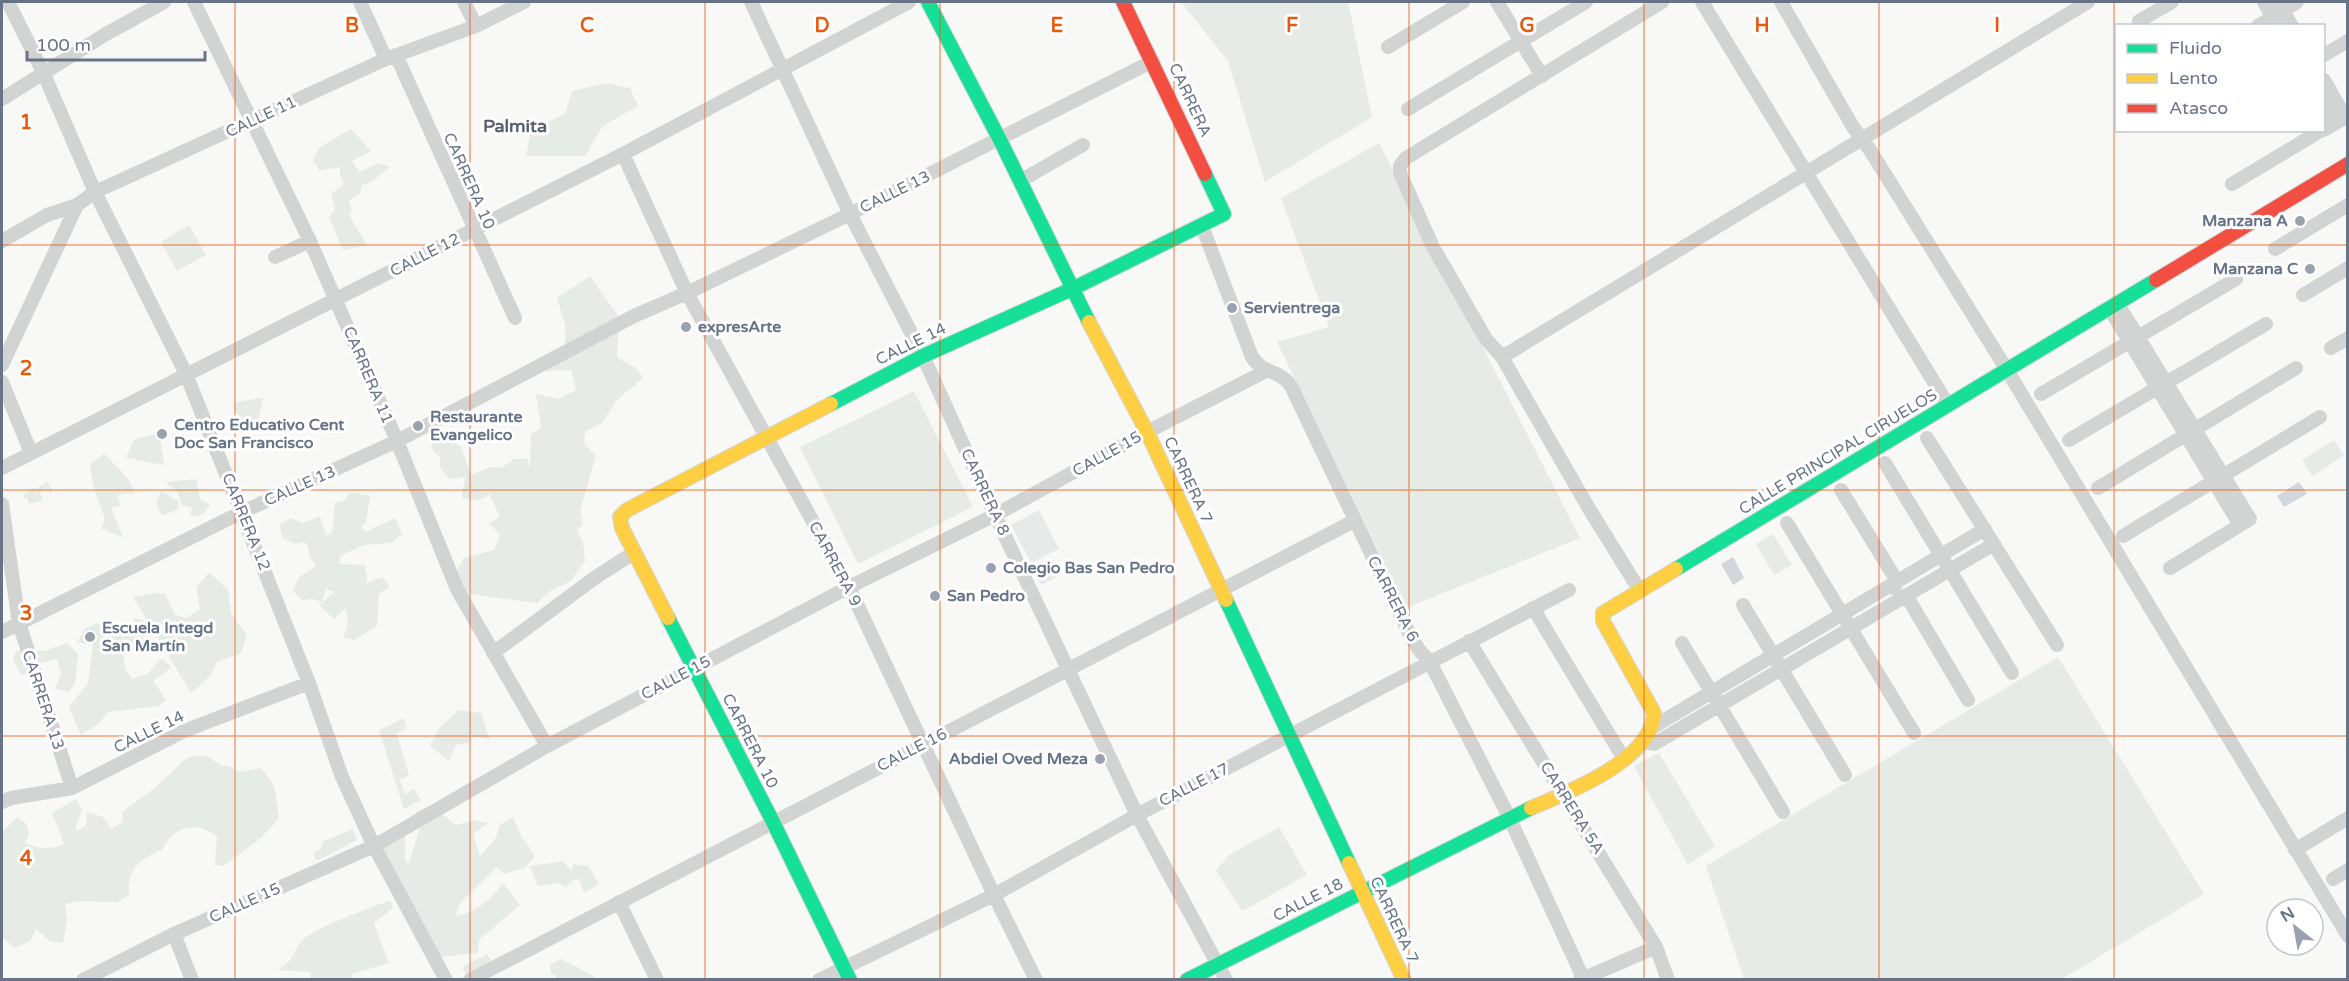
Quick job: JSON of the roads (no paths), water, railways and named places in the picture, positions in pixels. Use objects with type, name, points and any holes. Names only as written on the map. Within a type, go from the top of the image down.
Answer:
[{"type":"street","name":"CARRERA 12","points":[[8,2],[95,192],[186,374],[309,683],[342,777],[374,846],[446,980]]},
{"type":"street","points":[[2,99],[42,72],[164,2]]},
{"type":"street","name":"CARRERA 11","points":[[194,2],[310,241],[397,441],[457,589],[547,746]]},
{"type":"street","name":"CARRERA 10","points":[[360,2],[391,57],[515,318]]},
{"type":"street","points":[[464,2],[476,26]]},
{"type":"street","name":"CALLE 11","points":[[2,241],[47,215],[77,205],[95,192],[253,122],[391,57],[476,26],[524,2]]},
{"type":"street","name":"CARRERA 8","points":[[751,2],[850,214],[923,356],[995,515],[1137,815],[1219,963],[1226,980]]},
{"type":"street","name":"CALLE 12","points":[[2,468],[623,154],[909,2]]},
{"type":"street","name":"CARRERA 7","points":[[928,2],[1000,140],[1072,289],[1147,432],[1404,980]]},
{"type":"street","name":"CARRERA","points":[[1124,2],[1224,213]]},
{"type":"street","points":[[1388,47],[1463,2]]},
{"type":"street","points":[[1497,2],[1542,76]]},
{"type":"street","points":[[1408,109],[1586,2]]},
{"type":"street","points":[[1640,591],[1568,473],[1502,357],[1486,339],[1433,247],[1400,173],[1400,166],[1406,158],[1662,2]]},
{"type":"street","points":[[1701,2],[1948,405]]},
{"type":"street","points":[[1781,2],[1853,127],[1863,138],[2007,370],[2347,934]]},
{"type":"street","points":[[1502,357],[2088,2]]},
{"type":"street","points":[[2139,21],[2172,2]]},
{"type":"street","points":[[2264,2],[2290,24]]},
{"type":"street","points":[[2261,24],[2297,2]]},
{"type":"street","points":[[2325,54],[2348,41]]},
{"type":"street","name":"CALLE 13","points":[[2,632],[242,512],[397,441],[634,316],[687,293],[850,214],[1153,61]]},
{"type":"street","points":[[2325,84],[2335,123]]},
{"type":"street","points":[[2325,104],[2335,123]]},
{"type":"street","points":[[2232,184],[2320,132]]},
{"type":"street","points":[[1020,181],[1083,145]]},
{"type":"street","name":"CARRERA 9","points":[[623,154],[687,293],[849,587],[922,745],[1036,980]]},
{"type":"street","name":"CALLE PRINCIPAL CIRUELOS","points":[[1653,727],[1654,713],[1651,705],[1603,621],[1603,613],[2348,164]]},
{"type":"street","points":[[2,365],[77,205]]},
{"type":"street","points":[[2275,249],[2348,205]]},
{"type":"street","name":"CALLE 14","points":[[620,517],[627,510],[766,436],[923,356],[1072,289],[1224,213]]},
{"type":"street","name":"CARRERA 6","points":[[1202,226],[1252,357],[1266,371],[1279,374],[1291,386],[1408,631],[1419,650],[1430,662],[1509,817],[1583,979]]},
{"type":"street","points":[[275,257],[310,241]]},
{"type":"street","points":[[2303,295],[2348,268]]},
{"type":"street","points":[[2041,394],[2236,279]]},
{"type":"street","points":[[2113,306],[2218,479],[2240,525],[2170,568]]},
{"type":"street","points":[[2068,440],[2266,324]]},
{"type":"street","points":[[2331,348],[2348,338]]},
{"type":"street","points":[[2098,488],[2296,368]]},
{"type":"street","name":"CALLE 15","points":[[83,980],[174,934],[374,846],[547,746],[849,587],[995,515],[1147,432],[1266,371]]},
{"type":"street","points":[[2,382],[31,453]]},
{"type":"street","points":[[2123,536],[2320,417]]},
{"type":"street","points":[[1927,438],[2057,645]]},
{"type":"street","points":[[1885,463],[2012,672]]},
{"type":"street","points":[[1841,490],[1897,581]]},
{"type":"street","name":"CARRERA 13","points":[[2,504],[19,623],[72,788]]},
{"type":"street","name":"CARRERA 10","points":[[620,517],[622,528],[773,822],[847,974]]},
{"type":"street","name":"CALLE 16","points":[[470,980],[1354,521]]},
{"type":"street","points":[[1787,523],[1914,733]]},
{"type":"street","points":[[1509,817],[1563,794],[1624,759],[1635,752],[1653,727],[1665,719],[1985,529]]},
{"type":"street","points":[[1644,742],[1654,744],[1994,544]]},
{"type":"street","points":[[493,653],[596,577],[634,552]]},
{"type":"street","points":[[1897,581],[1893,587],[1895,592],[1899,596],[1906,596]]},
{"type":"street","name":"CALLE 17","points":[[819,980],[847,974],[1137,815],[1469,640],[1569,590]]},
{"type":"street","points":[[1906,596],[1968,700]]},
{"type":"street","points":[[1743,605],[1845,775]]},
{"type":"street","points":[[1533,608],[1624,759]]},
{"type":"street","name":"CARRERA 5A","points":[[1469,640],[1656,947],[1668,980]]},
{"type":"street","points":[[1682,643],[1783,812]]},
{"type":"street","name":"CALLE 14","points":[[2,802],[10,798],[72,788],[184,731],[309,683]]},
{"type":"street","points":[[1665,719],[1673,732]]},
{"type":"street","name":"CALLE 18","points":[[1186,980],[1509,817]]},
{"type":"street","points":[[2295,850],[2348,818]]},
{"type":"street","points":[[2333,879],[2348,870]]},
{"type":"street","points":[[619,902],[657,980]]},
{"type":"street","points":[[174,934],[192,980]]},
{"type":"street","points":[[1583,979],[1656,947]]},
{"type":"place","name":"Manzana A","points":[[2300,221]]},
{"type":"place","name":"Manzana C","points":[[2310,269]]},
{"type":"place","name":"Servientrega","points":[[1232,308]]},
{"type":"place","name":"expresArte","points":[[686,327]]},
{"type":"place","name":"Restaurante Evangelico","points":[[418,426]]},
{"type":"place","name":"Centro Educativo Cent Doc San Francisco","points":[[162,434]]},
{"type":"place","name":"Colegio Bas San Pedro","points":[[991,568]]},
{"type":"place","name":"San Pedro","points":[[935,596]]},
{"type":"place","name":"Escuela Integd San Martín","points":[[90,637]]},
{"type":"place","name":"Abdiel Oved Meza","points":[[1100,759]]},
{"type":"district","name":"Palmita","points":[[515,126]]}]
